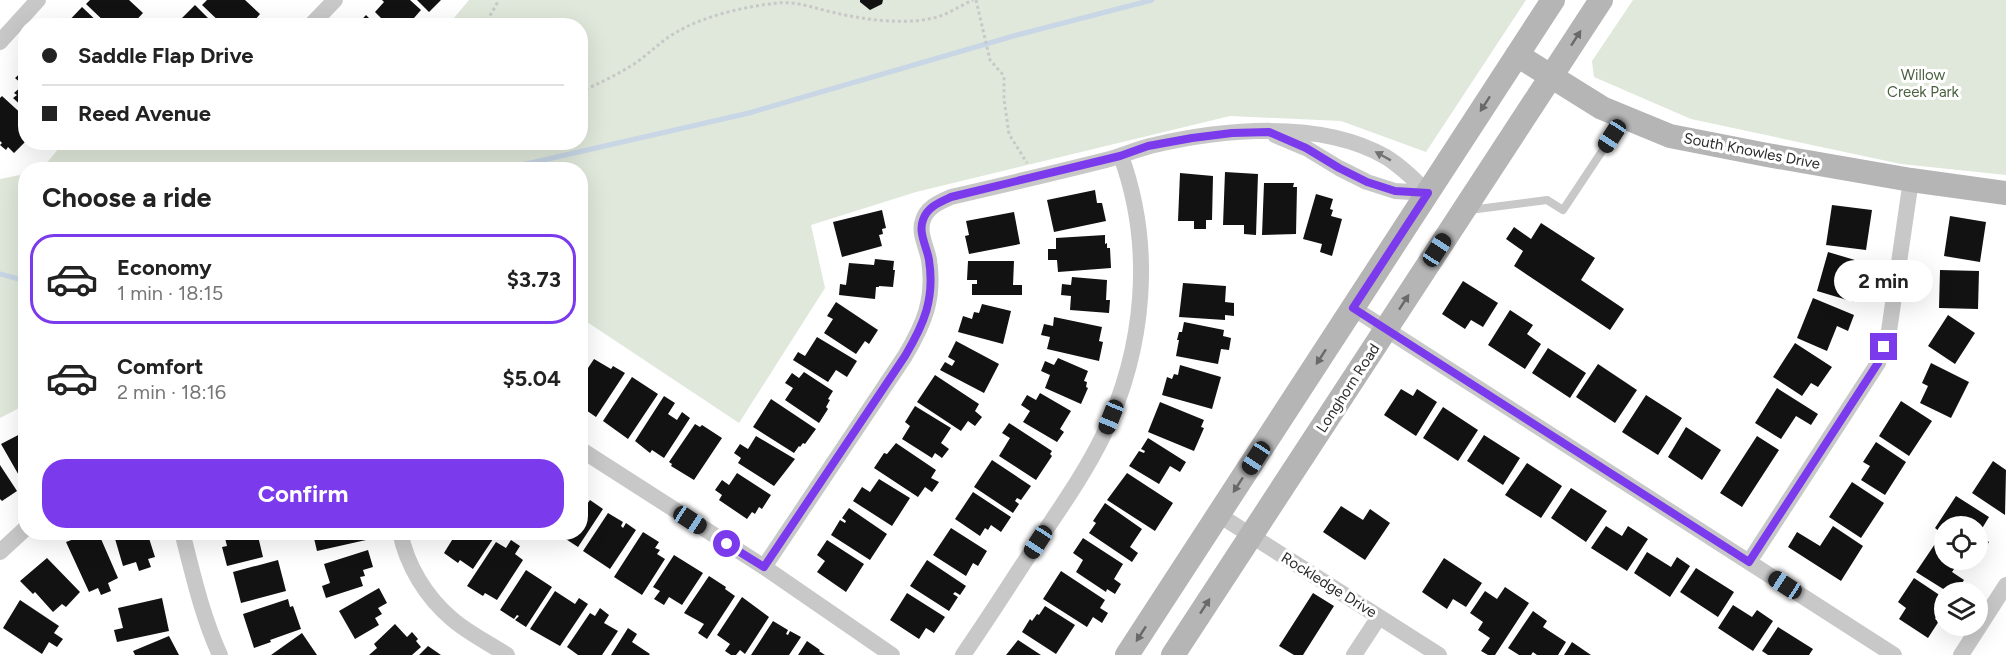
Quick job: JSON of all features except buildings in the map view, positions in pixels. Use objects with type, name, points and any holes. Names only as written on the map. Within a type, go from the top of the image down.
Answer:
[{"type":"main road","points":[[1127,655],[1553,0]]},
{"type":"main road","name":"Longhorn Road","points":[[1173,655],[1601,0]]},
{"type":"main road","name":"South Knowles Drive","points":[[1517,55],[1602,108],[1670,136],[1911,180],[2006,194]]},
{"type":"street","points":[[22,18],[38,0]]},
{"type":"street","points":[[318,18],[335,0]]},
{"type":"street","points":[[0,42],[18,22]]},
{"type":"street","points":[[764,567],[905,356],[921,328],[929,305],[931,280],[929,259],[922,236],[923,219],[933,206],[951,197],[1120,156],[1148,146],[1232,133],[1298,131],[1328,135],[1360,145],[1387,158],[1409,174],[1428,193]]},
{"type":"street","points":[[1269,132],[1306,148],[1367,182],[1395,191],[1428,193]]},
{"type":"street","points":[[963,655],[1080,476],[1103,435],[1130,363],[1138,328],[1142,253],[1131,185],[1120,156]]},
{"type":"street","points":[[1749,562],[1878,363],[1889,331],[1911,180]]},
{"type":"street","points":[[1353,308],[1894,655]]},
{"type":"street","points":[[588,454],[764,567],[892,655]]},
{"type":"street","name":"Rockledge Drive","points":[[1219,515],[1439,655]]},
{"type":"street","points":[[0,552],[18,535]]},
{"type":"street","points":[[184,540],[196,589],[220,655]]},
{"type":"street","points":[[403,540],[410,563],[421,584],[435,602],[453,620],[507,655]]},
{"type":"street","points":[[1961,655],[2006,585]]},
{"type":"street","points":[[1354,655],[1379,617]]},
{"type":"lane","points":[[1463,211],[1547,200],[1563,210],[1624,118]]},
{"type":"path","points":[[489,18],[499,0]]},
{"type":"path","points":[[588,89],[610,79],[638,61],[678,30],[745,9],[779,3],[807,4],[833,13],[861,18],[909,21],[939,16],[974,0],[990,60],[1004,76],[1004,99],[1009,134],[1035,177]]},
{"type":"green space","points":[[469,0],[1526,0],[1426,152],[1341,121],[1230,116],[916,192],[811,225],[825,288],[739,423],[588,323],[588,162],[48,162],[57,150],[588,150],[588,18],[454,18]]},
{"type":"green space","name":"Willow Creek Park","points":[[1633,0],[2006,0],[2006,175],[1901,164],[1691,119],[1594,77],[1592,61]]},
{"type":"green space","points":[[18,175],[18,409],[0,418],[0,179]]},
{"type":"waterway","points":[[588,150],[749,113],[1017,35],[1152,0]]},
{"type":"waterway","points":[[535,162],[587,150]]},
{"type":"waterway","points":[[0,274],[18,279]]},
{"type":"route","points":[[727,544],[764,567],[905,356],[921,328],[929,305],[931,280],[929,259],[922,236],[923,219],[933,206],[951,197],[1120,156],[1148,146],[1192,138],[1232,133],[1269,132],[1306,148],[1367,182],[1395,191],[1428,193],[1353,308],[1749,562],[1878,363],[1884,347]]}]
